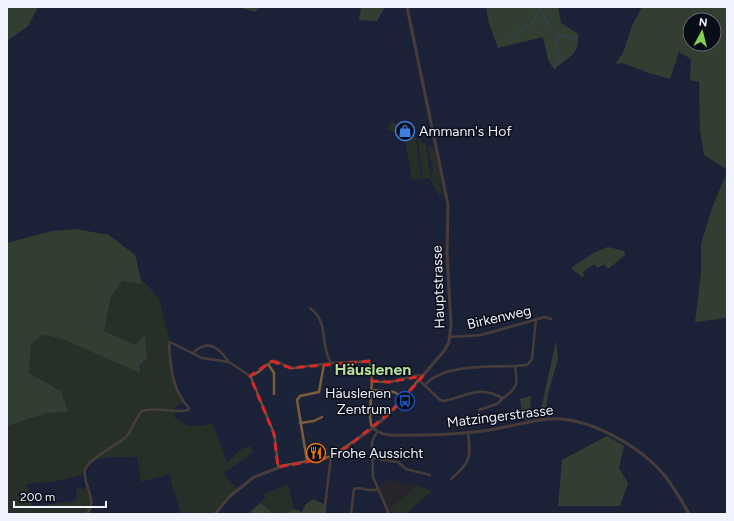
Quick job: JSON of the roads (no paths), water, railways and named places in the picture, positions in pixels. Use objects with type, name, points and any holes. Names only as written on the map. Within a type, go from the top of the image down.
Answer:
[{"type":"street","name":"Hauptstrasse","points":[[216,514],[229,497],[246,483],[278,467],[331,457],[373,428],[420,380],[444,351],[450,337],[447,268],[448,205],[407,7]]},
{"type":"street","points":[[310,308],[321,318],[326,355],[331,363]]},
{"type":"street","name":"Birkenweg","points":[[450,337],[481,334],[545,317],[551,319]]},
{"type":"street","points":[[425,385],[433,378],[463,369],[527,365],[532,359],[536,319]]},
{"type":"street","points":[[86,514],[90,510],[91,502],[85,474],[89,464],[126,437],[142,411],[149,408],[175,412],[188,410],[189,408],[178,395],[175,387],[168,345],[170,342],[202,358],[229,362]]},
{"type":"street","points":[[193,353],[200,346],[208,345],[222,352],[229,362],[250,376],[274,434],[278,467]]},
{"type":"street","points":[[250,376],[259,373],[268,364],[276,360],[286,367],[291,368],[331,363],[369,361],[372,381],[370,423],[377,432],[372,440],[373,477],[389,514]]},
{"type":"street","points":[[268,364],[274,373],[274,394]]},
{"type":"street","points":[[306,461],[297,398],[320,392],[324,364]]},
{"type":"street","points":[[480,410],[497,404],[516,388],[517,382],[515,366]]},
{"type":"street","points":[[372,381],[389,382],[418,375],[423,376]]},
{"type":"street","points":[[420,380],[443,401],[464,394],[483,392],[491,392],[503,398]]},
{"type":"street","points":[[372,390],[394,392],[404,398]]},
{"type":"street","points":[[344,408],[371,411]]},
{"type":"street","points":[[300,423],[322,417]]},
{"type":"street","name":"Matzingerstrasse","points":[[377,432],[384,435],[444,435],[549,419],[567,420],[586,424],[621,440],[648,460],[664,476],[690,514]]},
{"type":"street","points":[[451,479],[467,464],[470,459],[468,432]]},
{"type":"street","points":[[324,514],[331,457]]},
{"type":"street","points":[[372,458],[398,462],[406,469],[430,475]]},
{"type":"street","points":[[351,514],[354,489],[359,488],[371,492],[378,489]]},
{"type":"waterway","points":[[512,38],[526,26],[533,23],[540,7]]},
{"type":"waterway","points":[[540,8],[551,29]]},
{"type":"waterway","points":[[557,39],[558,40],[560,35],[575,39]]},
{"type":"waterway","points":[[557,63],[560,58],[555,46],[558,40]]},
{"type":"place","name":"Ammann's Hof","points":[[405,131]]},
{"type":"place","name":"Häuslenen Zentrum","points":[[405,401]]},
{"type":"place","name":"Frohe Aussicht","points":[[316,453]]},
{"type":"district","name":"Häuslenen","points":[[373,369]]}]
